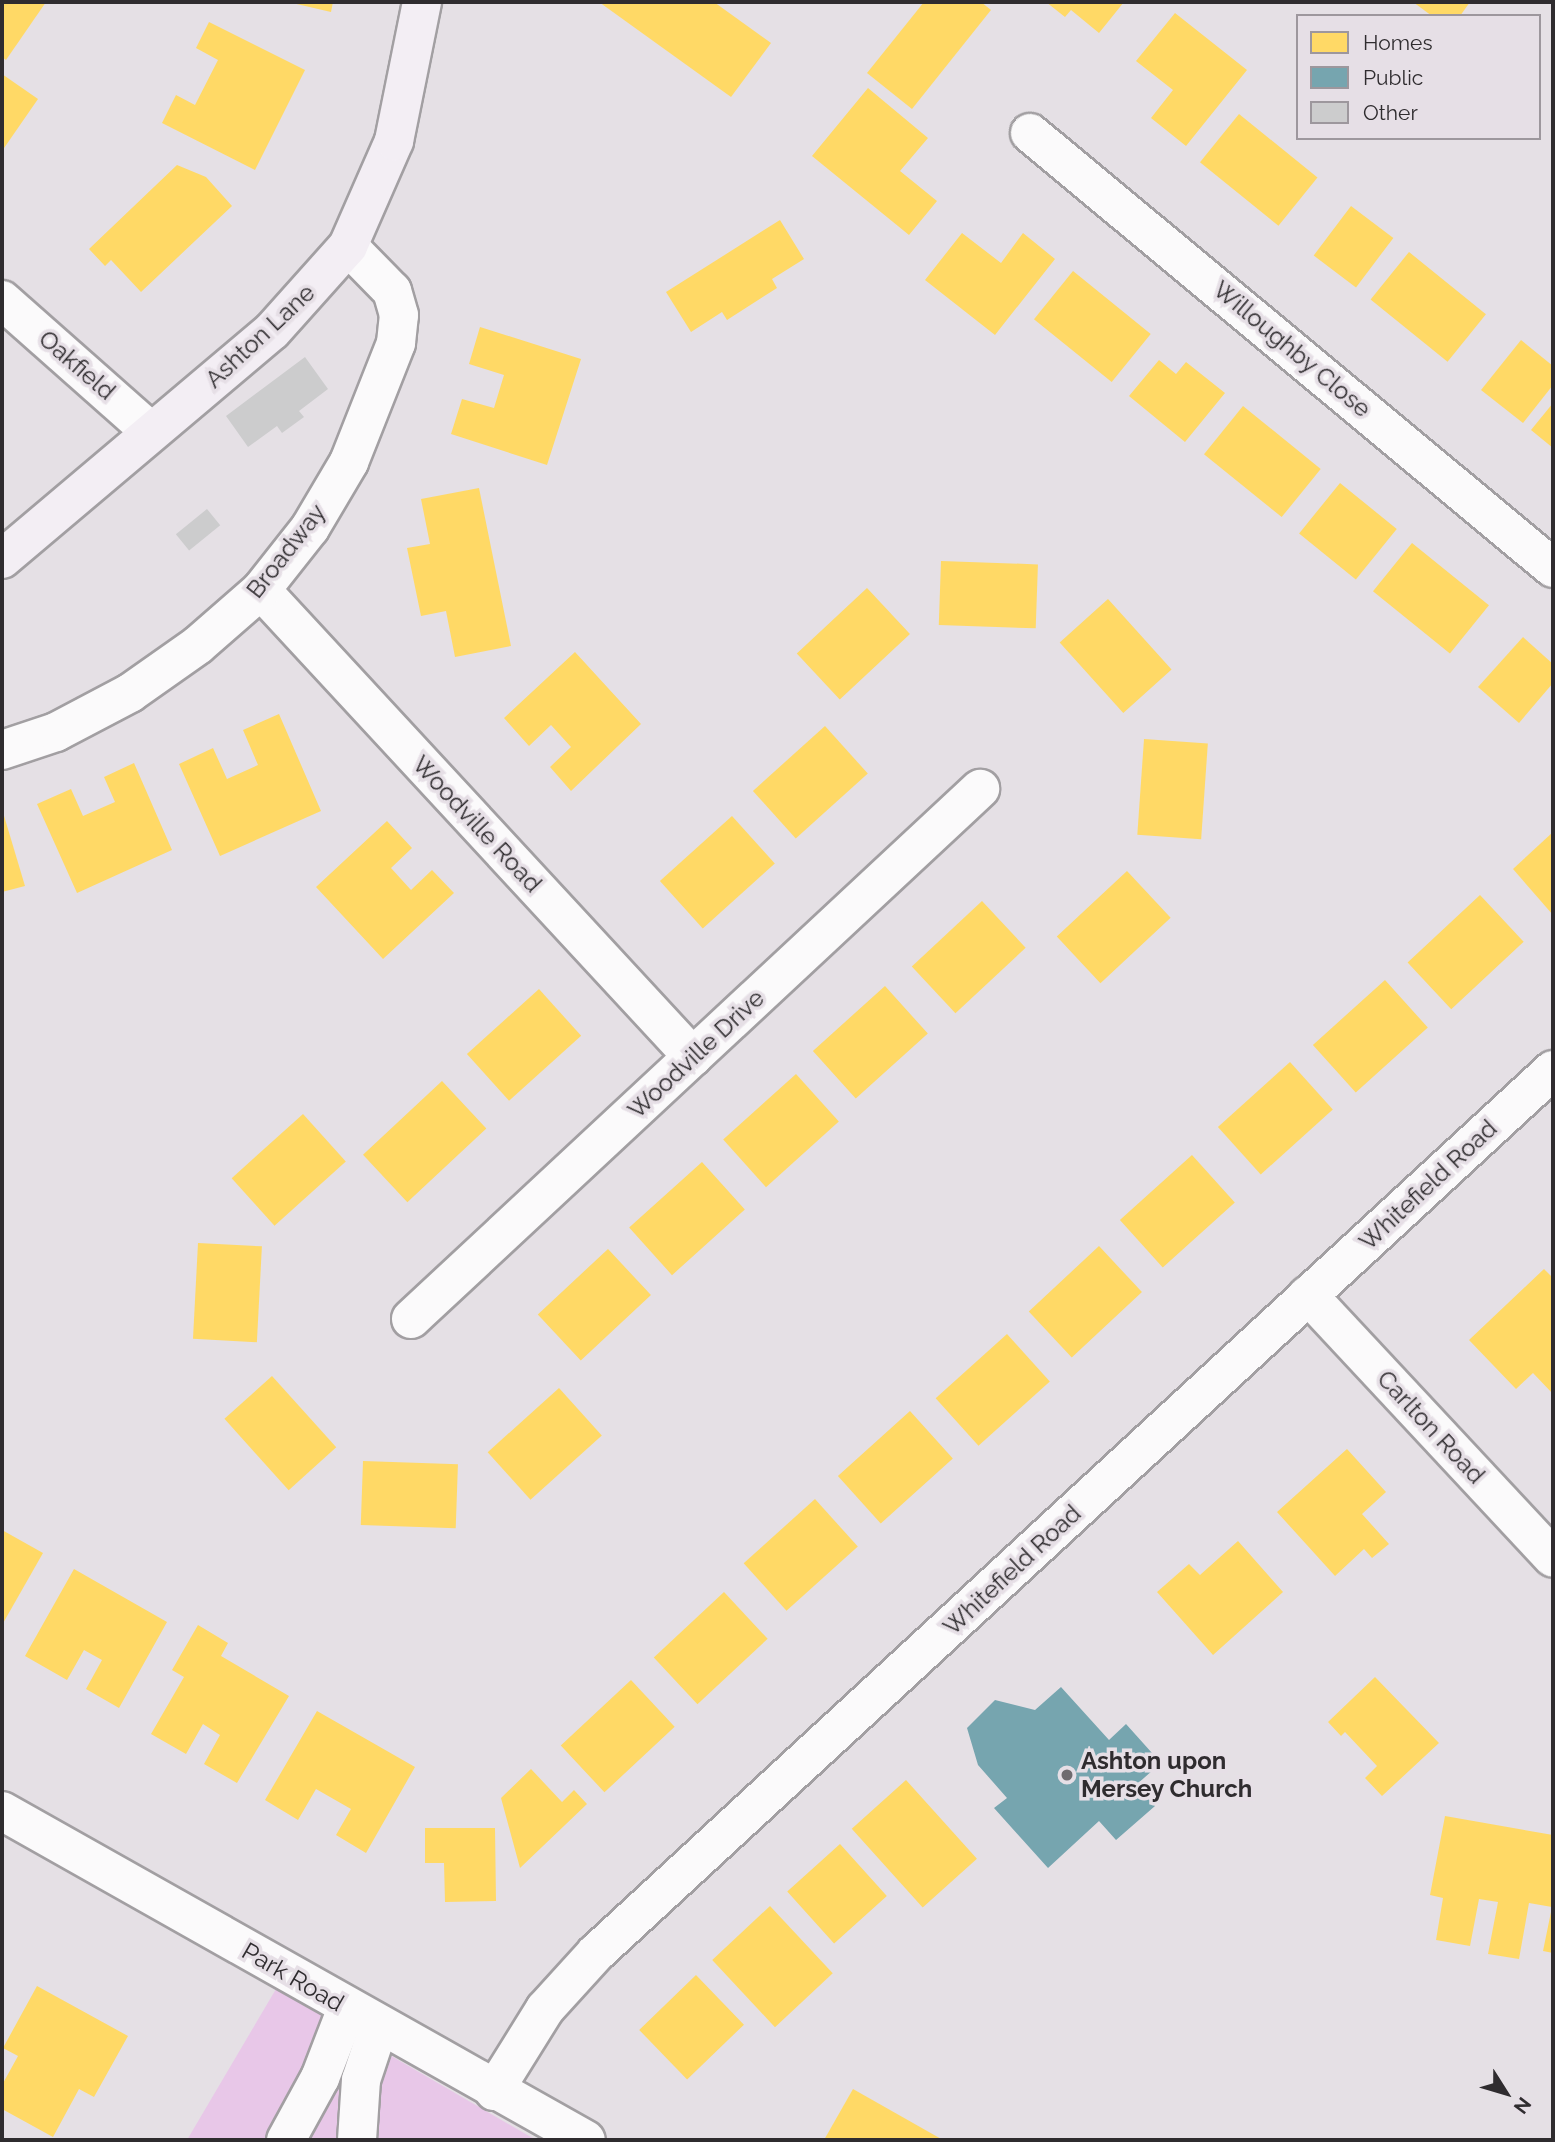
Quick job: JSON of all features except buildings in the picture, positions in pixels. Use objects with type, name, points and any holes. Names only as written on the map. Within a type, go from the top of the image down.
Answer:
[{"type":"main road","name":"Ashton Lane","points":[[2,559],[272,331],[313,290],[348,246],[394,141],[422,2]]},
{"type":"street","name":"Willoughby Close","points":[[1030,133],[1553,568]]},
{"type":"street","name":"Broadway","points":[[2,750],[56,732],[130,693],[198,645],[261,590],[310,528],[349,461],[396,343],[399,314],[392,291],[348,246]]},
{"type":"street","name":"Oakfield","points":[[2,300],[152,432]]},
{"type":"street","name":"Woodville Road","points":[[261,590],[693,1057]]},
{"type":"street","name":"Woodville Drive","points":[[411,1319],[980,789]]},
{"type":"street","name":"Whitefield Road","points":[[494,2091],[545,2009],[596,1953],[1553,1070]]},
{"type":"street","name":"Carlton Road","points":[[1308,1295],[1553,1558]]},
{"type":"street","name":"Park Road","points":[[2,1811],[494,2091],[586,2140]]},
{"type":"street","points":[[286,2140],[320,2078],[363,2017]]},
{"type":"street","points":[[357,2140],[363,2017]]},
{"type":"shaded area","points":[[276,1989],[536,2140],[187,2140]]},
{"type":"place","name":"Ashton upon Mersey Church","points":[[1067,1775]]}]
